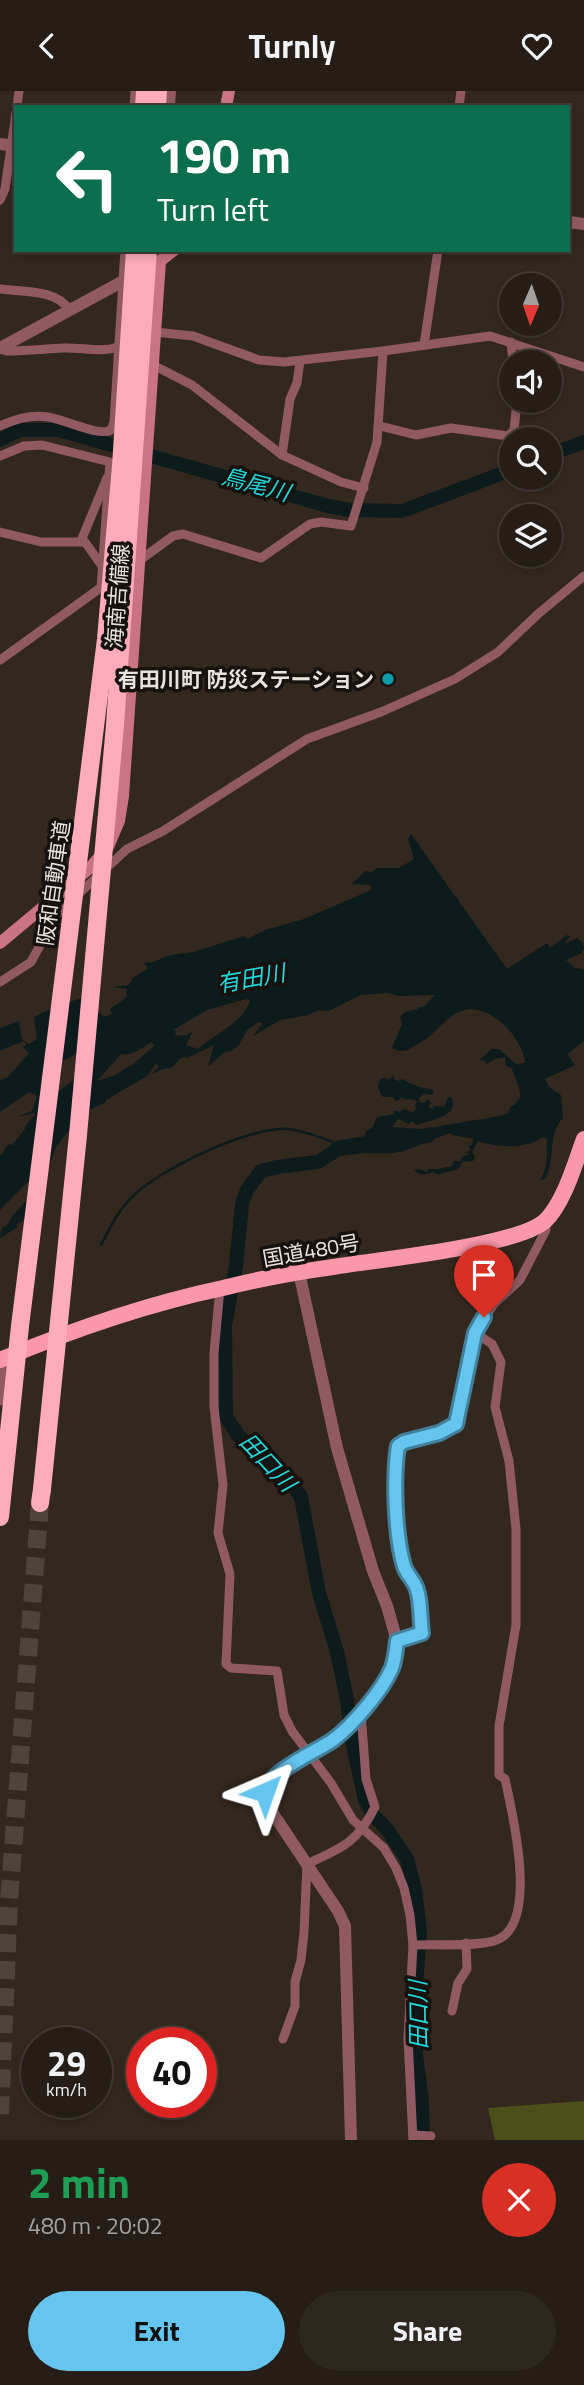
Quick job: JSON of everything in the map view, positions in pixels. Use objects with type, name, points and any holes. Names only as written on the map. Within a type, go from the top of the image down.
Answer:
[{"type":"highway","name":"阪和自動車道","points":[[0,1518],[20,1326],[102,678],[122,453],[135,252]]},
{"type":"highway","name":"阪和自動車道","points":[[41,1496],[78,1135],[157,254]]},
{"type":"highway","points":[[545,1220],[565,1188],[584,1139]]},
{"type":"highway","name":"国道480号","points":[[2,1359],[71,1330],[222,1288],[299,1272],[489,1242],[526,1233],[545,1220]]},
{"type":"main road","name":"海南吉備線","points":[[0,943],[91,867],[108,847],[116,831],[122,796],[148,444],[157,254]]},
{"type":"street","points":[[0,200],[5,189],[14,122]]},
{"type":"street","points":[[0,426],[25,417],[47,416],[109,432],[114,422],[125,252]]},
{"type":"street","points":[[424,345],[438,252]]},
{"type":"street","points":[[0,348],[123,281],[157,254]]},
{"type":"street","points":[[0,289],[52,296],[66,303],[69,310]]},
{"type":"street","points":[[155,332],[193,336],[260,360],[300,361],[490,335],[584,367]]},
{"type":"street","points":[[511,342],[512,350]]},
{"type":"street","points":[[0,348],[14,351],[119,347],[125,344],[154,347]]},
{"type":"street","points":[[0,660],[173,536],[183,534],[261,558],[310,524],[321,522],[348,527],[352,524],[380,426],[380,371],[383,351]]},
{"type":"street","points":[[282,455],[290,399],[297,383],[300,361]]},
{"type":"street","points":[[153,365],[192,385],[282,455],[364,488]]},
{"type":"street","points":[[380,426],[416,435],[451,429],[508,436],[512,433],[516,413]]},
{"type":"street","points":[[0,456],[24,446],[50,445],[108,460],[111,465],[101,587]]},
{"type":"street","points":[[81,541],[110,473]]},
{"type":"street","points":[[0,533],[41,542],[85,542],[102,566]]},
{"type":"street","points":[[0,982],[31,963],[57,915],[127,849],[163,831],[307,740],[455,679],[498,652],[584,576]]},
{"type":"street","points":[[397,1641],[422,1633],[417,1590],[404,1567],[398,1531],[395,1481],[398,1446],[439,1433],[456,1424],[475,1333],[494,1304],[520,1280],[546,1230],[545,1220]]},
{"type":"street","points":[[299,1272],[333,1435],[373,1571],[397,1641],[392,1668],[357,1716],[338,1736],[270,1780],[265,1797],[270,1809],[338,1911],[346,1932],[351,2140]]},
{"type":"street","points":[[222,1288],[214,1353],[214,1407],[223,1485],[218,1533],[230,1574],[226,1664],[231,1668],[277,1671],[285,1715],[292,1731],[331,1783],[353,1820],[364,1824],[396,1868],[410,1915],[413,1945],[408,2038],[414,2137],[430,2136]]},
{"type":"street","points":[[413,1945],[496,1940],[508,1931],[518,1911],[520,1856],[505,1779],[499,1775],[499,1726],[516,1625],[517,1540],[513,1485],[495,1407],[500,1362],[492,1344],[475,1333]]},
{"type":"street","points":[[0,1401],[2,1359]]},
{"type":"street","points":[[307,1864],[348,1844],[360,1833],[374,1809],[366,1779],[357,1716]]},
{"type":"street","points":[[283,2039],[295,2006],[296,1976],[301,1960],[307,1864]]},
{"type":"street","points":[[452,2011],[457,1983],[467,1969],[466,1943]]},
{"type":"shaded area","points":[[584,2101],[584,2140],[495,2140],[488,2108]]},
{"type":"water","name":"有田川","points":[[411,834],[507,969],[547,943],[550,948],[567,935],[570,936],[565,944],[577,938],[583,943],[582,953],[566,960],[575,968],[584,969],[584,1041],[567,1054],[575,1065],[545,1079],[549,1087],[561,1095],[563,1118],[555,1131],[545,1179],[540,1180],[546,1160],[547,1139],[543,1137],[528,1144],[511,1146],[478,1141],[472,1152],[475,1158],[473,1161],[462,1162],[457,1169],[439,1175],[433,1172],[421,1174],[414,1170],[428,1172],[427,1169],[452,1166],[454,1161],[460,1161],[463,1156],[469,1155],[467,1152],[471,1150],[468,1146],[472,1145],[473,1139],[450,1133],[432,1142],[398,1152],[341,1156],[340,1153],[336,1159],[326,1162],[327,1148],[331,1144],[365,1136],[377,1117],[394,1114],[393,1110],[400,1112],[404,1109],[412,1112],[416,1109],[415,1100],[402,1097],[398,1101],[393,1097],[383,1097],[378,1087],[380,1080],[390,1079],[394,1074],[393,1078],[398,1081],[403,1079],[432,1089],[434,1092],[431,1095],[424,1094],[419,1098],[420,1102],[425,1103],[427,1099],[431,1102],[428,1107],[432,1109],[434,1106],[444,1107],[448,1097],[451,1097],[453,1103],[448,1113],[437,1119],[417,1125],[398,1119],[392,1127],[422,1129],[500,1116],[508,1113],[520,1098],[512,1068],[506,1066],[505,1057],[487,1064],[479,1060],[492,1049],[499,1049],[516,1064],[525,1063],[518,1042],[493,1016],[471,1009],[461,1011],[423,1041],[408,1050],[399,1051],[392,1048],[402,1024],[400,1017],[405,1012],[423,1007],[435,995],[361,995],[329,1011],[319,1010],[308,1015],[280,1020],[253,1036],[263,1023],[258,1022],[247,1030],[239,1045],[208,1066],[214,1045],[187,1058],[182,1057],[171,1068],[150,1075],[159,1067],[156,1064],[147,1076],[93,1108],[72,1127],[56,1147],[31,1215],[0,1238],[2,1227],[6,1226],[27,1200],[33,1177],[0,1210],[0,1156],[35,1115],[17,1117],[32,1111],[37,1096],[29,1092],[0,1112],[0,1080],[8,1077],[29,1053],[23,1047],[27,1044],[23,1041],[0,1051],[0,1028],[19,1021],[22,1040],[29,1044],[37,1039],[34,1017],[85,997],[104,1017],[112,1014],[110,1009],[127,997],[126,989],[113,987],[129,985],[133,978],[148,968],[144,963],[170,955],[193,952],[244,936],[247,939],[265,930],[304,919],[371,890],[371,885],[351,884],[366,871],[399,868],[414,859],[408,839]],"holes":[[[250,1000],[241,1015],[198,1049],[186,1045],[193,1031],[187,1035],[175,1036],[176,1031],[173,1030],[207,1010]],[[152,1042],[154,1046],[132,1065],[113,1076],[97,1081],[121,1054],[133,1053]],[[95,1045],[85,1067],[54,1094],[44,1088],[41,1076],[60,1062]]]},
{"type":"waterway","name":"鳥尾川","points":[[0,440],[20,430],[59,430],[350,510],[402,511],[499,475]]},
{"type":"waterway","name":"鳥尾川","points":[[562,450],[584,442]]},
{"type":"waterway","points":[[101,1245],[119,1213],[133,1196],[163,1174],[206,1151],[252,1134],[272,1130],[295,1130],[335,1143]]},
{"type":"waterway","name":"田口川","points":[[341,1147],[318,1162],[261,1171],[247,1190],[242,1204],[236,1266],[225,1325],[226,1417],[238,1435],[292,1484],[301,1497],[319,1593],[337,1652],[365,1800],[407,1859],[415,1889],[420,1930],[415,2002],[423,2140]]},
{"type":"tunnel","points":[[0,2114],[9,1900],[40,1503]]},
{"type":"place","name":"有田川町 防災ステーション","points":[[388,679]]},
{"type":"route","points":[[265,1792],[274,1776],[327,1744],[361,1713],[392,1668],[397,1641],[422,1633],[417,1590],[404,1567],[398,1531],[395,1481],[398,1446],[439,1433],[456,1424],[475,1333],[484,1317]]}]
